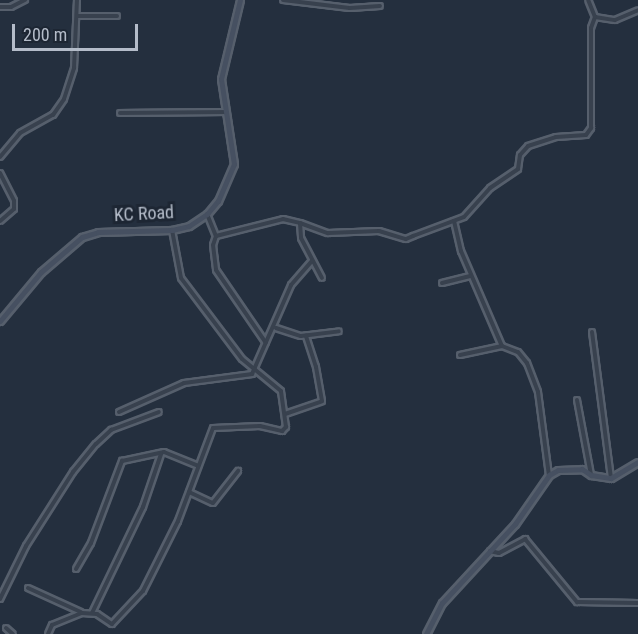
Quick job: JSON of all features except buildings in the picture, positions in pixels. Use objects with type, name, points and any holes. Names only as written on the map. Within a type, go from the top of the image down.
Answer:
[{"type":"main road","points":[[207,214],[234,164],[221,80],[240,0]]},
{"type":"main road","name":"KC Road","points":[[0,321],[41,272],[82,237],[98,232],[172,230],[189,226],[207,214]]},
{"type":"main road","points":[[426,634],[442,603],[490,551],[549,475],[558,470],[582,469],[591,475],[612,478],[638,462]]},
{"type":"street","points":[[0,6],[11,7],[18,0],[25,0]]},
{"type":"street","points":[[0,157],[20,133],[59,108],[74,68],[77,0]]},
{"type":"street","points":[[283,0],[350,8],[380,6]]},
{"type":"street","points":[[216,236],[283,219],[328,233],[379,231],[406,238],[464,217],[490,188],[518,169],[520,155],[528,147],[589,132],[591,28],[595,17],[588,0]]},
{"type":"street","points":[[595,17],[615,20],[638,10]]},
{"type":"street","points":[[78,16],[117,16]]},
{"type":"street","points":[[120,113],[226,112]]},
{"type":"street","points":[[0,172],[14,201],[14,209],[0,222]]},
{"type":"street","points":[[207,214],[216,236],[213,260],[216,270],[266,343]]},
{"type":"street","points":[[454,221],[470,276],[502,346]]},
{"type":"street","points":[[300,223],[301,238],[322,278]]},
{"type":"street","points":[[28,588],[112,624],[143,591],[189,492],[213,428],[260,426],[282,431],[286,427],[281,391],[242,359],[181,278],[172,230]]},
{"type":"street","points":[[118,412],[184,383],[252,374],[276,327],[291,285],[312,261]]},
{"type":"street","points":[[442,283],[470,276]]},
{"type":"street","points":[[276,327],[306,336],[339,331]]},
{"type":"street","points":[[592,332],[612,478]]},
{"type":"street","points":[[285,414],[321,401],[316,367],[306,336]]},
{"type":"street","points":[[460,355],[502,346],[518,352],[534,376],[549,475]]},
{"type":"street","points":[[577,400],[591,475]]},
{"type":"street","points":[[0,599],[26,546],[73,472],[96,444],[111,430],[159,412]]},
{"type":"street","points":[[92,614],[143,507],[161,453]]},
{"type":"street","points":[[76,569],[91,543],[122,461],[172,453],[198,466]]},
{"type":"street","points":[[189,492],[213,503],[238,471]]},
{"type":"street","points":[[490,551],[499,553],[525,539],[577,602],[638,603]]},
{"type":"street","points":[[48,634],[52,625],[82,613]]},
{"type":"street","points":[[6,628],[13,634]]}]
